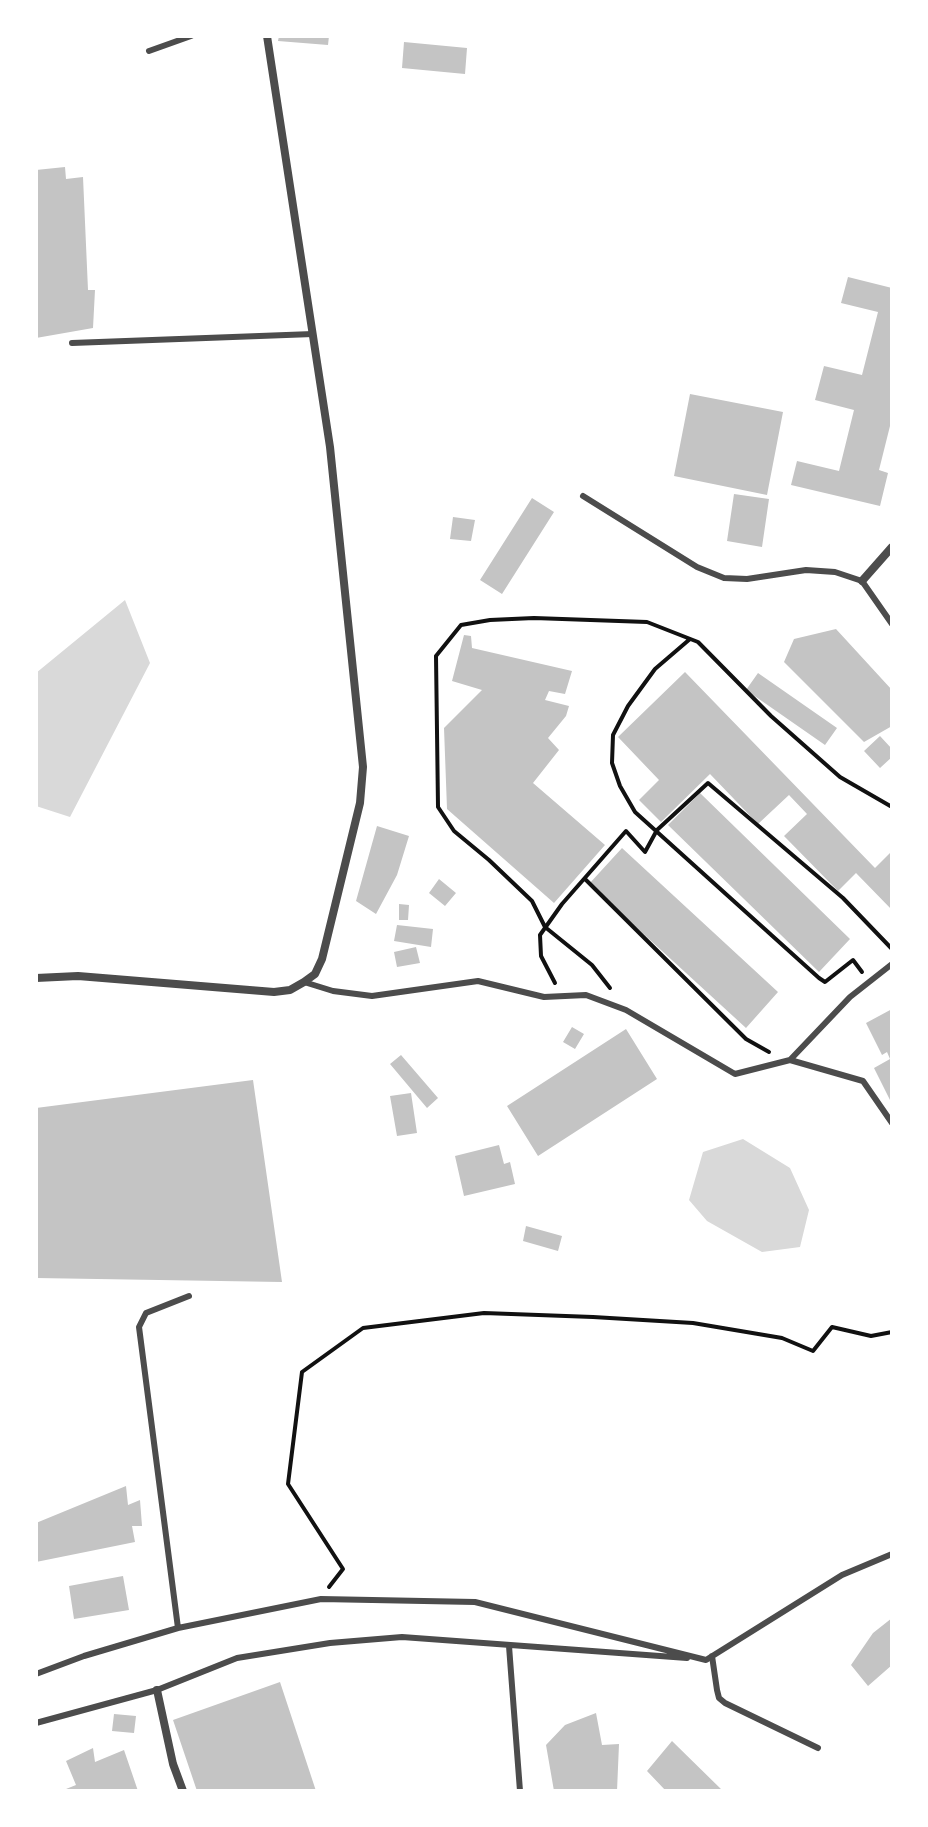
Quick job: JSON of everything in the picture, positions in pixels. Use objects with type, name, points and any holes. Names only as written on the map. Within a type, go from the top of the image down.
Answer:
[{"type":"street","points":[[36,978],[78,976],[274,992],[290,990],[304,982],[315,974],[322,959],[360,803],[363,767],[330,447],[267,36]]},
{"type":"street","points":[[862,581],[892,547]]},
{"type":"street","points":[[157,1690],[173,1764],[183,1791]]},
{"type":"lane","points":[[149,51],[191,36]]},
{"type":"lane","points":[[72,343],[313,334]]},
{"type":"lane","points":[[583,496],[697,567],[724,578],[773,577],[806,570],[835,572],[862,581],[892,624]]},
{"type":"lane","points":[[788,1060],[850,997],[892,964]]},
{"type":"lane","points":[[304,982],[333,991],[372,996],[478,981],[544,997],[586,995],[626,1010],[735,1074],[788,1060],[863,1081],[892,1123]]},
{"type":"lane","points":[[178,1628],[139,1327],[146,1313],[189,1296]]},
{"type":"lane","points":[[36,1723],[157,1690],[237,1658],[330,1643],[402,1637],[709,1658],[842,1575],[892,1554]]},
{"type":"lane","points":[[36,1674],[178,1628],[321,1599],[475,1602],[709,1658]]},
{"type":"lane","points":[[509,1646],[520,1791]]},
{"type":"lane","points":[[709,1658],[719,1698],[725,1703],[818,1748]]},
{"type":"path","points":[[626,1010],[592,965],[545,927],[532,901],[454,831],[438,807],[436,656],[461,625],[534,618],[647,622],[698,642],[771,716],[840,777],[892,807]]},
{"type":"path","points":[[690,639],[655,669],[628,706],[613,735],[612,763],[620,786],[635,812],[819,978],[825,982],[853,960],[869,983]]},
{"type":"path","points":[[567,996],[550,977],[541,956],[540,935],[545,927],[626,831],[645,852],[657,830],[708,783],[843,898],[892,949]]},
{"type":"path","points":[[585,879],[587,885],[746,1039],[788,1060]]},
{"type":"path","points":[[321,1599],[343,1569],[288,1484],[302,1372],[363,1328],[484,1313],[593,1317],[693,1323],[782,1338],[813,1351],[832,1327],[871,1336],[892,1332]]},
{"type":"shaded area","points":[[125,600],[150,663],[70,817],[36,806],[36,673]]},
{"type":"shaded area","points":[[743,1139],[790,1168],[809,1210],[800,1247],[762,1252],[707,1221],[689,1200],[703,1152]]},
{"type":"building","points":[[279,36],[329,36],[328,45],[278,41]]},
{"type":"building","points":[[404,42],[467,48],[465,74],[402,68]]},
{"type":"building","points":[[65,167],[66,179],[83,177],[88,290],[95,290],[93,328],[36,338],[36,170]]},
{"type":"building","points":[[848,277],[892,288],[892,418],[879,470],[888,473],[880,506],[791,485],[797,461],[839,471],[854,410],[815,400],[824,366],[862,375],[878,312],[841,303]]},
{"type":"building","points":[[690,394],[783,412],[767,495],[674,476]]},
{"type":"building","points":[[734,494],[769,499],[762,547],[727,541]]},
{"type":"building","points":[[532,498],[554,512],[502,594],[480,580]]},
{"type":"building","points":[[453,517],[475,520],[471,541],[450,539]]},
{"type":"building","points":[[836,629],[892,690],[892,726],[864,742],[784,662],[794,639]]},
{"type":"building","points":[[464,635],[471,636],[472,648],[572,671],[565,694],[549,691],[545,700],[569,706],[566,716],[548,738],[559,750],[533,783],[605,845],[554,903],[447,809],[444,728],[482,690],[452,681]]},
{"type":"building","points":[[685,672],[875,868],[892,851],[892,910],[856,873],[838,891],[784,836],[807,814],[789,795],[758,824],[710,774],[661,822],[639,800],[659,780],[618,737]]},
{"type":"building","points":[[758,673],[837,728],[825,745],[746,690]]},
{"type":"building","points":[[880,736],[892,749],[892,757],[880,768],[864,751]]},
{"type":"building","points":[[700,793],[850,939],[819,972],[668,825]]},
{"type":"building","points":[[377,826],[409,836],[397,875],[376,914],[356,901]]},
{"type":"building","points":[[622,848],[778,992],[746,1028],[589,884]]},
{"type":"building","points":[[439,879],[456,893],[445,906],[429,893]]},
{"type":"building","points":[[399,904],[409,905],[408,920],[399,920]]},
{"type":"building","points":[[397,925],[433,929],[431,947],[394,941]]},
{"type":"building","points":[[416,947],[420,963],[397,967],[394,952]]},
{"type":"building","points":[[892,1009],[892,1104],[874,1068],[890,1059],[887,1052],[882,1055],[866,1023]]},
{"type":"building","points":[[572,1027],[584,1034],[575,1049],[563,1042]]},
{"type":"building","points":[[626,1029],[657,1079],[538,1156],[507,1106]]},
{"type":"building","points":[[401,1055],[438,1098],[427,1108],[390,1064]]},
{"type":"building","points":[[253,1080],[282,1282],[36,1278],[36,1108]]},
{"type":"building","points":[[411,1093],[417,1133],[397,1136],[390,1096]]},
{"type":"building","points":[[499,1145],[504,1164],[510,1162],[515,1184],[464,1196],[455,1156]]},
{"type":"building","points":[[526,1226],[562,1236],[558,1251],[523,1241]]},
{"type":"building","points":[[126,1486],[128,1505],[140,1500],[142,1526],[132,1526],[135,1542],[36,1562],[36,1523]]},
{"type":"building","points":[[123,1576],[129,1610],[74,1619],[69,1586]]},
{"type":"building","points":[[892,1618],[892,1665],[868,1686],[851,1665],[873,1633]]},
{"type":"building","points":[[280,1682],[316,1791],[197,1791],[173,1720]]},
{"type":"building","points":[[596,1713],[602,1745],[619,1744],[617,1791],[554,1791],[546,1745],[565,1725]]},
{"type":"building","points":[[114,1714],[136,1716],[134,1733],[112,1731]]},
{"type":"building","points":[[672,1741],[723,1791],[666,1791],[647,1771]]},
{"type":"building","points":[[93,1748],[95,1762],[124,1750],[138,1791],[61,1791],[76,1785],[66,1761]]}]
